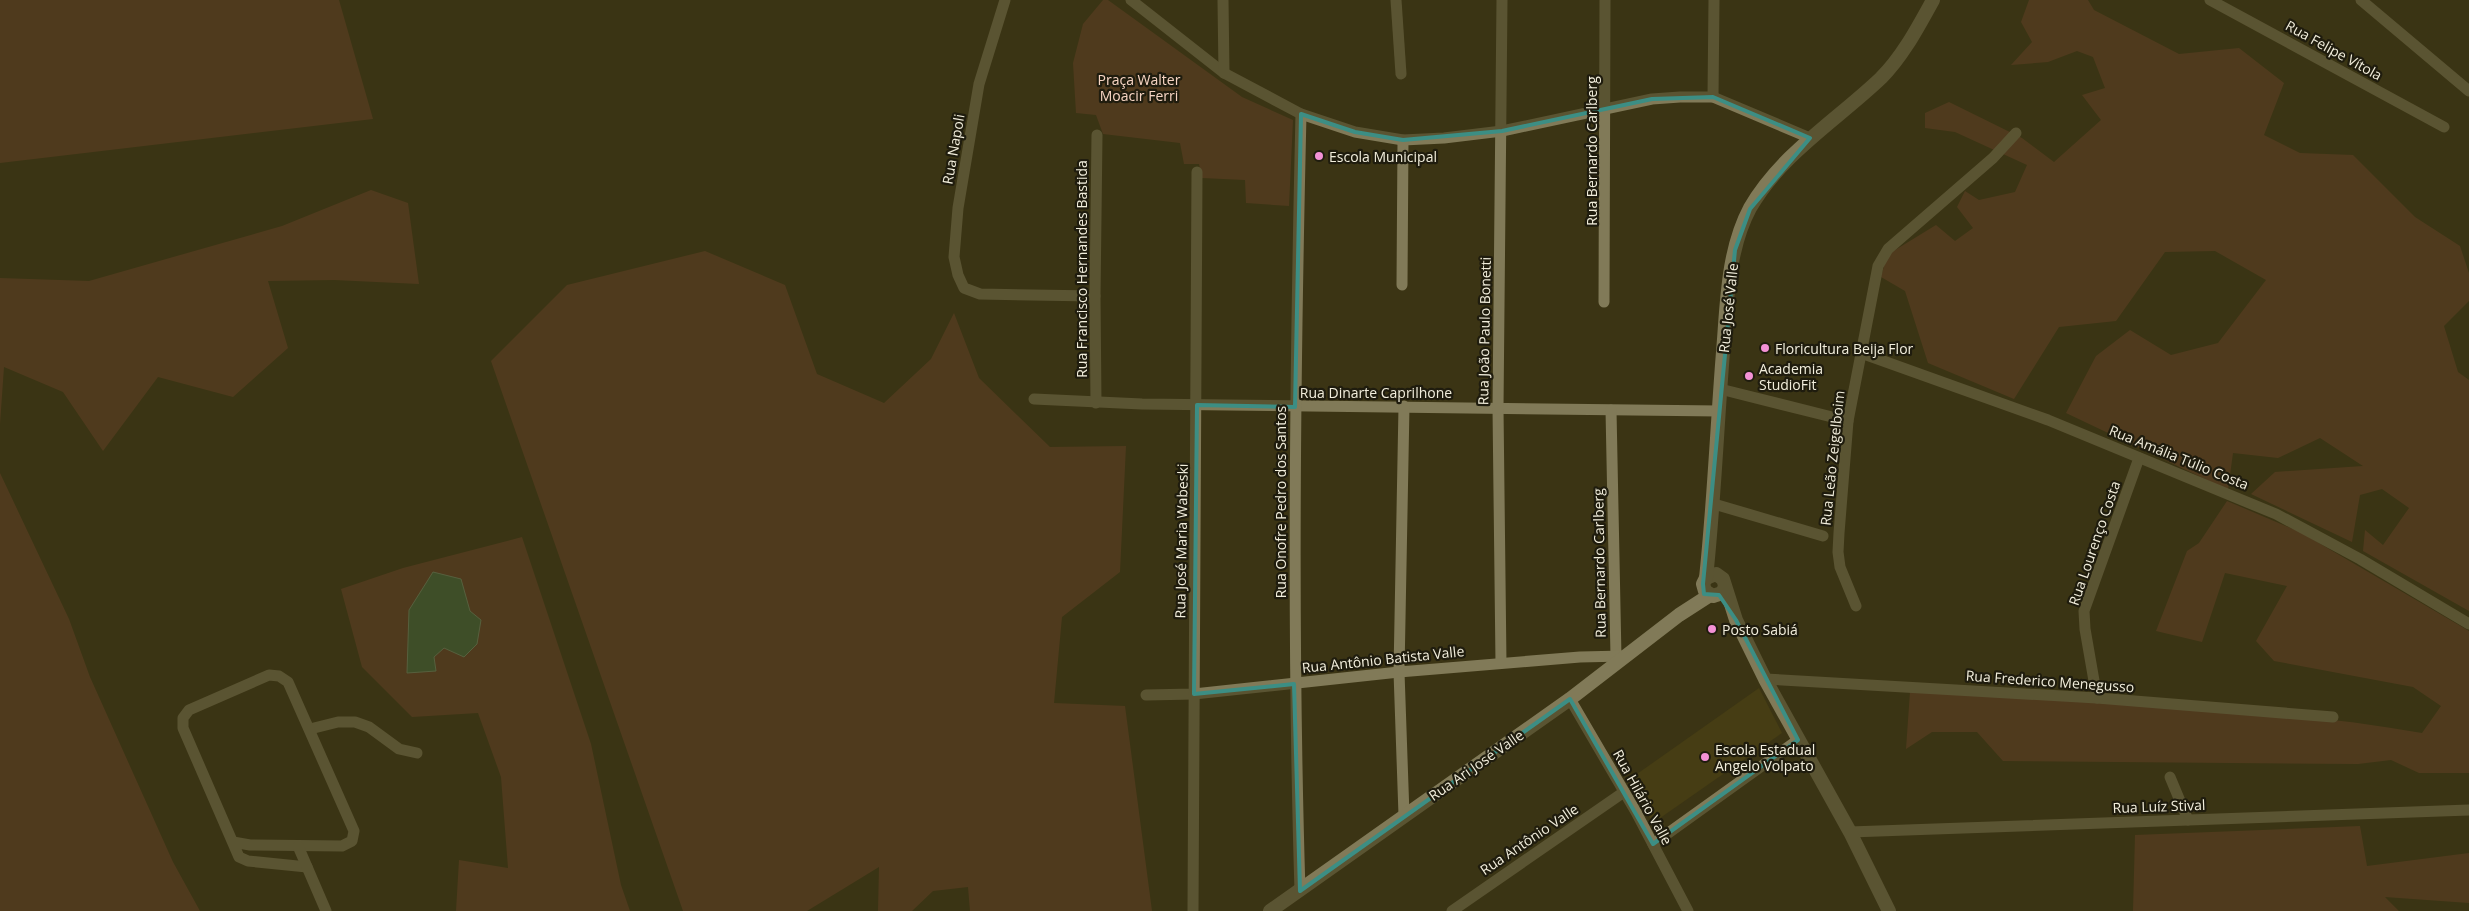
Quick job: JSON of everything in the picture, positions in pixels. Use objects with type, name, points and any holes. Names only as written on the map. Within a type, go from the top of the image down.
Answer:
[{"type":"street","name":"Rua Napoli","points":[[1006,0],[979,84],[958,208],[954,257],[958,275],[964,288],[980,294],[1095,296]]},
{"type":"street","points":[[1131,0],[1224,73],[1301,114],[1355,132],[1403,140],[1502,131],[1652,99],[1712,97],[1810,138]]},
{"type":"street","points":[[1223,0],[1224,73]]},
{"type":"street","points":[[1396,0],[1401,74]]},
{"type":"street","name":"Rua João Paulo Bonetti","points":[[1501,663],[1498,408],[1502,0]]},
{"type":"street","name":"Rua Bernardo Carlberg","points":[[1604,302],[1605,0]]},
{"type":"street","points":[[1712,97],[1714,0]]},
{"type":"street","name":"Rua José Valle","points":[[1889,911],[1850,832],[1798,740],[1736,620],[1713,586],[1710,540],[1729,281],[1741,233],[1750,209],[1768,183],[1810,138],[1881,77],[1906,47],[1933,0]]},
{"type":"street","name":"Rua Felipe Vítola","points":[[2210,0],[2444,127]]},
{"type":"street","points":[[2361,0],[2469,91]]},
{"type":"street","name":"Rua Onofre Pedro dos Santos","points":[[1300,891],[1294,684],[1295,407],[1301,114]]},
{"type":"street","name":"Rua Leão Zeigelboim","points":[[1856,606],[1840,567],[1838,552],[1848,421],[1878,266],[1888,249],[1993,158],[2016,133]]},
{"type":"street","name":"Rua Francisco Hernandes Bastida","points":[[1096,402],[1097,136]]},
{"type":"street","points":[[1402,285],[1403,140]]},
{"type":"street","name":"Rua José Maria Wabeski","points":[[1193,911],[1197,172]]},
{"type":"street","name":"Rua Amália Túlio Costa","points":[[1861,354],[2048,420],[2276,514],[2360,559],[2469,624]]},
{"type":"street","points":[[1720,389],[1848,421]]},
{"type":"street","name":"Rua Dinarte Caprilhone","points":[[1034,399],[1295,407],[1404,406],[1718,411]]},
{"type":"street","points":[[1404,406],[1399,672],[1404,815]]},
{"type":"street","name":"Rua Bernardo Carlberg","points":[[1611,410],[1620,657]]},
{"type":"street","name":"Rua Lourenço Costa","points":[[2097,698],[2085,629],[2084,611],[2139,458]]},
{"type":"street","points":[[1714,504],[1824,536]]},
{"type":"street","name":"Rua Ari José Valle","points":[[1270,911],[1570,699],[1620,657],[1679,614],[1713,586]]},
{"type":"street","name":"Rua Antônio Batista Valle","points":[[1146,695],[1194,694],[1501,663],[1620,657]]},
{"type":"street","points":[[233,842],[298,846],[342,846],[352,841],[354,831],[310,729],[288,682],[279,676],[269,675],[190,710],[183,718],[183,728],[239,857],[248,862],[307,867]]},
{"type":"street","name":"Rua Frederico Menegusso","points":[[1765,678],[2097,698],[2333,718]]},
{"type":"street","name":"Rua Hilário Valle","points":[[1570,699],[1653,844],[1688,911]]},
{"type":"street","points":[[310,729],[338,722],[355,722],[369,726],[399,748],[417,753]]},
{"type":"street","points":[[1653,844],[1798,740]]},
{"type":"street","points":[[2170,777],[2188,820]]},
{"type":"street","name":"Rua Antônio Valle","points":[[1452,911],[1624,792]]},
{"type":"street","name":"Rua Luíz Stival","points":[[1850,832],[2469,810]]},
{"type":"street","points":[[298,846],[326,911]]},
{"type":"highlighted area","points":[[1713,97],[1810,138],[1750,209],[1735,250],[1703,584],[1704,594],[1719,595],[1736,620],[1798,740],[1653,844],[1570,699],[1300,891],[1294,684],[1194,694],[1197,405],[1295,407],[1301,114],[1355,132],[1403,140],[1502,131],[1652,99]]},
{"type":"shaded area","points":[[433,572],[461,579],[470,611],[481,620],[477,644],[464,657],[444,648],[434,657],[436,671],[407,673],[409,610]]},
{"type":"shaded area","name":"Escola Estadual Angelo Volpato","points":[[1759,688],[1782,733],[1653,823],[1627,781]]},
{"type":"green space","points":[[0,0],[339,0],[373,119],[0,163]]},
{"type":"green space","name":"Praça Walter Moacir Ferri","points":[[1103,0],[1108,0],[1242,97],[1293,120],[1289,206],[1246,203],[1245,180],[1202,178],[1199,164],[1184,164],[1180,143],[1103,134],[1096,115],[1076,113],[1073,63],[1083,24]]},
{"type":"green space","points":[[2029,0],[2088,0],[2094,10],[2179,54],[2239,48],[2284,83],[2264,135],[2300,153],[2353,155],[2415,217],[2460,246],[2469,273],[2469,301],[2444,326],[2458,372],[2469,380],[2469,611],[2363,551],[2365,530],[2383,545],[2409,508],[2382,489],[2360,495],[2352,542],[2251,494],[2275,472],[2363,466],[2320,438],[2278,458],[2233,453],[2228,490],[2066,413],[2096,356],[2130,330],[2171,355],[2218,343],[2266,280],[2215,251],[2165,252],[2116,321],[2059,327],[2014,399],[1928,363],[1905,291],[1881,277],[1887,255],[1936,225],[1955,241],[1973,228],[1957,207],[1965,191],[1979,200],[2015,192],[2027,165],[1955,132],[1925,128],[1925,113],[1949,102],[2022,138],[2054,162],[2101,120],[2082,95],[2105,88],[2093,57],[2077,51],[2048,62],[2011,65],[2032,42],[2021,22]]},
{"type":"green space","points":[[371,190],[408,203],[419,284],[334,280],[268,281],[288,348],[233,397],[158,377],[103,451],[63,392],[4,367],[0,424],[0,278],[89,281],[282,226]]},
{"type":"green space","points":[[705,251],[785,285],[817,374],[884,403],[931,359],[954,313],[979,378],[1050,447],[1126,446],[1120,572],[1062,617],[1054,703],[1125,706],[1152,911],[970,911],[968,887],[933,891],[912,911],[878,911],[879,867],[807,911],[683,911],[491,361],[567,285]]},
{"type":"green space","points":[[0,473],[69,619],[90,677],[173,862],[200,911],[0,911]]},
{"type":"green space","points":[[2227,501],[2300,532],[2469,631],[2469,773],[2419,773],[2391,760],[2358,764],[2003,761],[1977,732],[1932,732],[1906,749],[1910,692],[2231,710],[2358,723],[2422,733],[2441,706],[2413,687],[2274,661],[2256,641],[2287,586],[2225,573],[2202,642],[2156,631],[2187,551],[2199,543]]},
{"type":"green space","points":[[522,537],[591,744],[621,885],[630,911],[456,911],[459,860],[508,868],[501,777],[478,713],[412,717],[362,667],[341,589],[403,568]]},
{"type":"green space","points":[[2360,826],[2367,866],[2469,853],[2469,903],[2385,897],[2399,911],[2133,911],[2135,835]]},
{"type":"place","name":"Escola Municipal","points":[[1319,156]]},
{"type":"place","name":"Floricultura Beija Flor","points":[[1765,348]]},
{"type":"place","name":"Academia StudioFit","points":[[1749,376]]},
{"type":"place","name":"Posto Sabiá","points":[[1712,629]]},
{"type":"place","name":"Escola Estadual Angelo Volpato","points":[[1705,757]]}]
